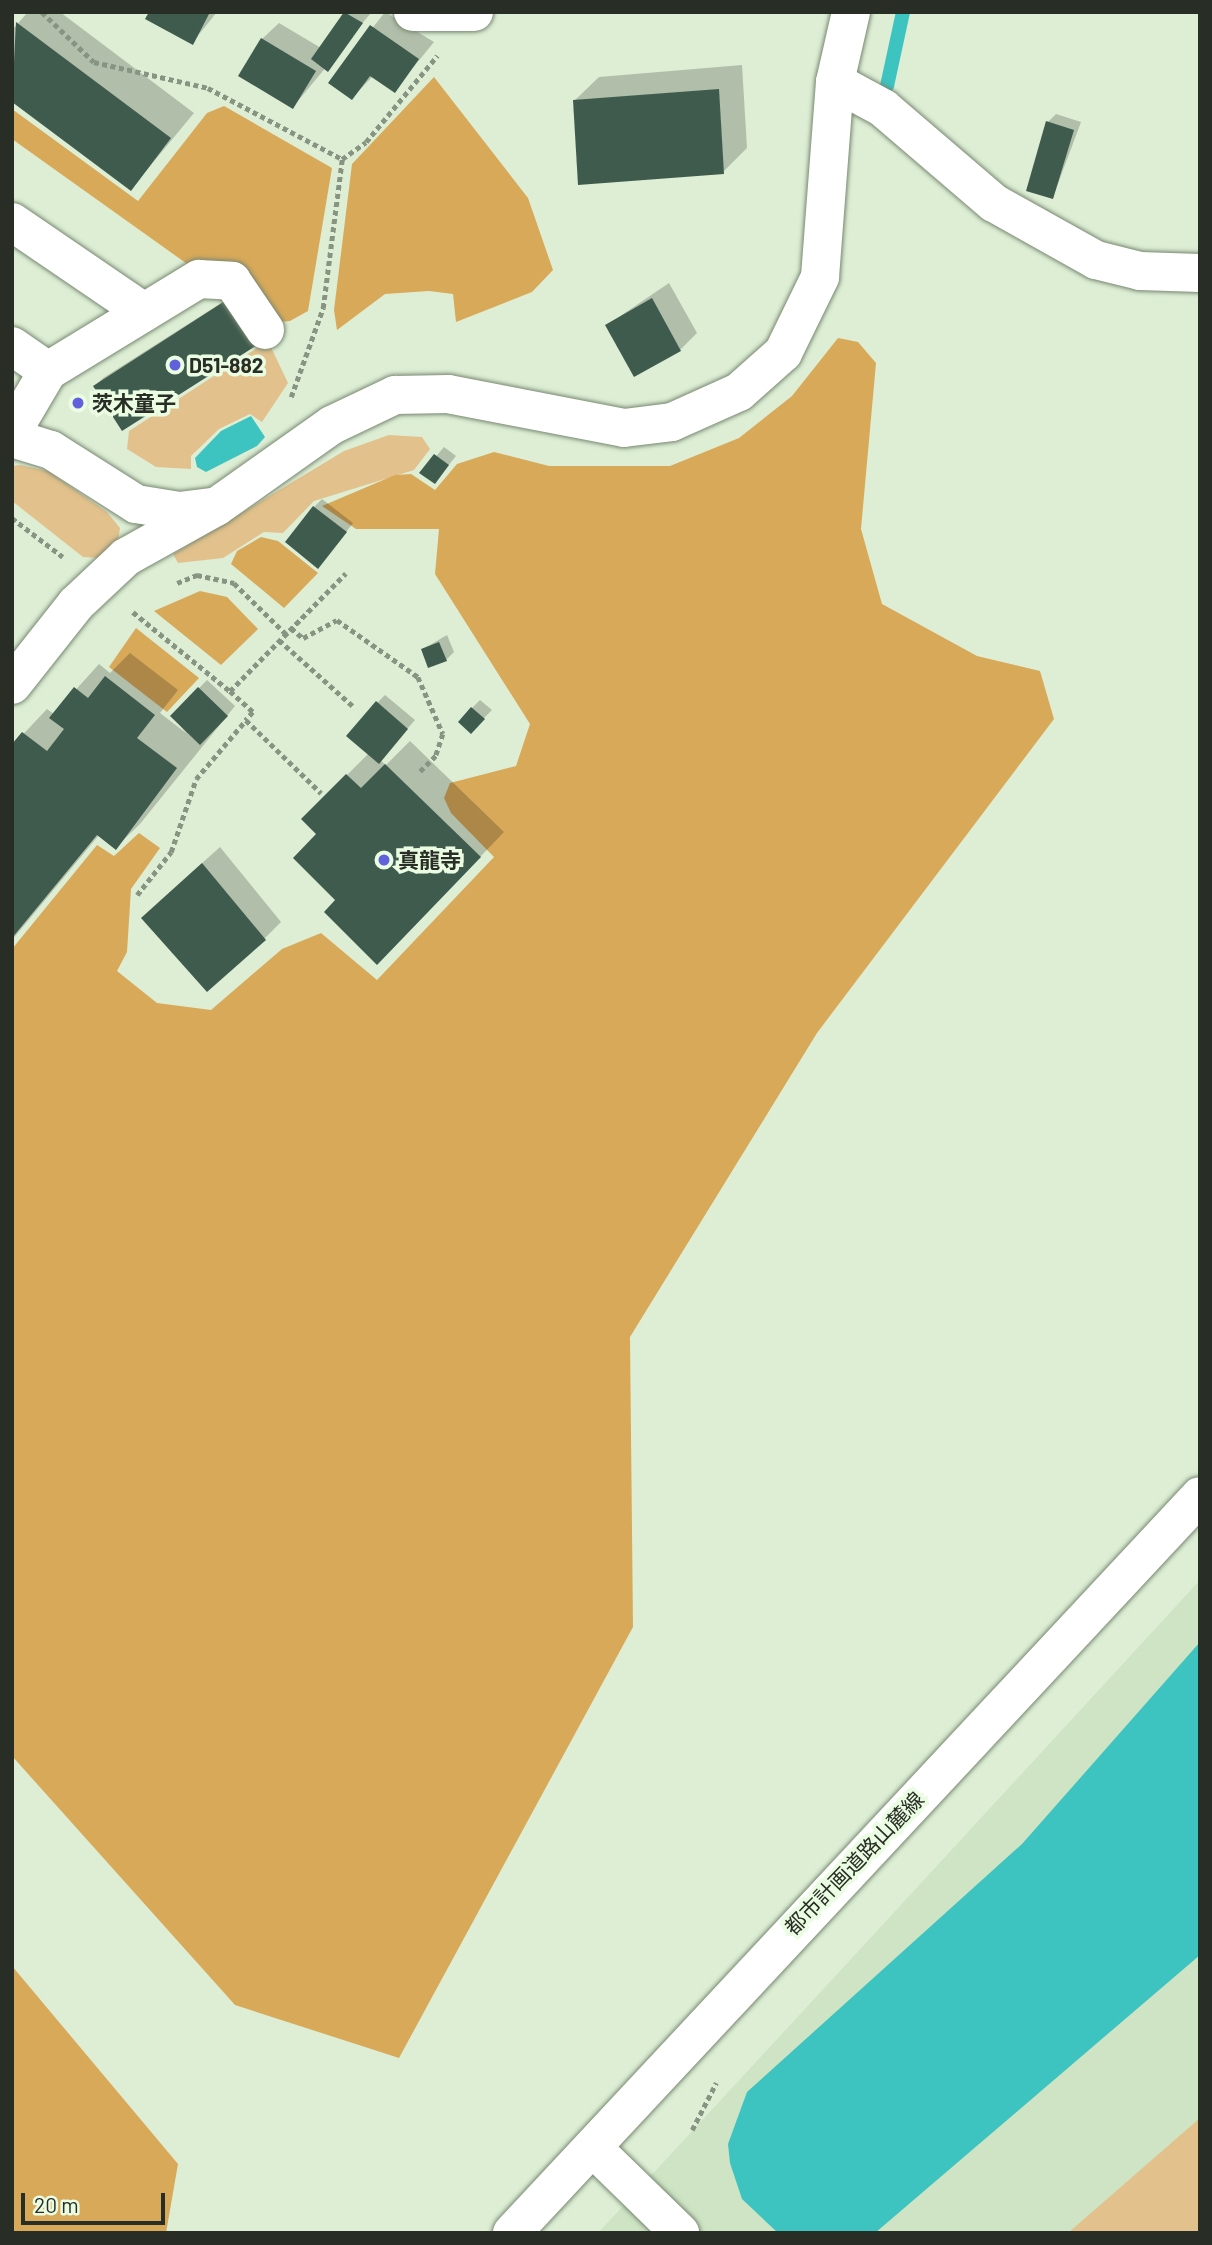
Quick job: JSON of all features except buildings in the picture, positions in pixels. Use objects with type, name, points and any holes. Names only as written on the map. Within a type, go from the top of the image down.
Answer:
[{"type":"street","points":[[413,12],[472,13]]},
{"type":"street","points":[[12,685],[95,583],[125,557],[216,507],[332,425],[419,390],[543,416],[624,428],[672,422],[717,406],[783,352],[820,277],[835,82],[851,12]]},
{"type":"street","points":[[835,82],[883,108],[994,202],[1096,260],[1140,271],[1200,273]]},
{"type":"street","points":[[12,222],[144,312]]},
{"type":"street","points":[[12,432],[48,371],[199,279],[232,281],[265,330]]},
{"type":"street","points":[[12,346],[48,371]]},
{"type":"street","points":[[12,438],[51,450],[136,504],[180,511],[216,507]]},
{"type":"street","name":"都市計画道路山麓線","points":[[512,2233],[1200,1496]]},
{"type":"street","points":[[593,2148],[680,2233]]},
{"type":"path","points":[[42,12],[94,62],[208,88],[342,159]]},
{"type":"path","points":[[287,457],[279,421],[315,340],[342,159],[366,142],[472,13]]},
{"type":"path","points":[[12,518],[70,563]]},
{"type":"path","points":[[230,691],[346,573]]},
{"type":"path","points":[[173,585],[197,575],[222,578],[245,590],[286,634]]},
{"type":"path","points":[[124,605],[136,600]]},
{"type":"path","points":[[135,614],[253,712],[196,779],[171,852],[137,895]]},
{"type":"path","points":[[291,628],[303,638],[337,620],[418,677],[443,734],[436,756],[420,772]]},
{"type":"path","points":[[279,640],[355,708]]},
{"type":"path","points":[[246,720],[321,793]]},
{"type":"shaded area","points":[[434,77],[528,198],[553,270],[532,292],[456,322],[453,294],[429,291],[385,294],[337,330],[334,310],[352,164]]},
{"type":"shaded area","points":[[224,106],[332,168],[308,311],[290,321],[279,322],[190,266],[12,139],[12,109],[138,201],[207,113]]},
{"type":"shaded area","points":[[838,338],[858,342],[876,363],[861,529],[882,604],[977,656],[1040,671],[1054,719],[817,1033],[630,1337],[633,1627],[399,2058],[235,2005],[12,1756],[12,949],[97,845],[114,856],[139,833],[160,848],[131,889],[127,952],[117,971],[157,1003],[211,1010],[282,949],[321,933],[377,980],[494,857],[451,813],[444,798],[450,783],[516,766],[530,724],[435,574],[439,529],[356,529],[322,506],[395,475],[411,474],[435,490],[457,464],[494,452],[549,466],[670,466],[739,438],[792,396]]},
{"type":"shaded area","points":[[268,341],[288,383],[262,422],[250,414],[219,429],[191,456],[191,469],[156,467],[127,449],[129,431]]},
{"type":"shaded area","points":[[389,435],[422,437],[430,449],[414,470],[314,501],[283,533],[264,532],[223,558],[178,563],[173,554],[344,451]]},
{"type":"shaded area","points":[[12,466],[48,471],[107,512],[120,528],[118,542],[100,558],[83,557],[12,501]]},
{"type":"shaded area","points":[[261,537],[278,541],[318,573],[284,608],[231,564],[237,551]]},
{"type":"shaded area","points":[[200,591],[227,597],[258,629],[221,665],[154,611]]},
{"type":"shaded area","points":[[136,628],[199,678],[167,712],[109,667]]},
{"type":"shaded area","points":[[1200,1580],[1200,2233],[598,2233],[864,1945]]},
{"type":"shaded area","points":[[12,1966],[178,2164],[166,2233],[12,2233]]},
{"type":"shaded area","points":[[1200,2118],[1200,2233],[1068,2233]]},
{"type":"water","points":[[251,416],[265,437],[257,446],[206,472],[197,467],[195,458],[221,431]]},
{"type":"water","points":[[1200,1642],[1200,1955],[875,2233],[778,2233],[742,2199],[730,2163],[728,2144],[747,2092],[1022,1844]]},
{"type":"waterway","points":[[887,86],[903,12]]},
{"type":"place","name":"D51-882","points":[[175,365]]},
{"type":"place","name":"茨木童子","points":[[78,403]]},
{"type":"place","name":"真龍寺","points":[[384,860]]}]
